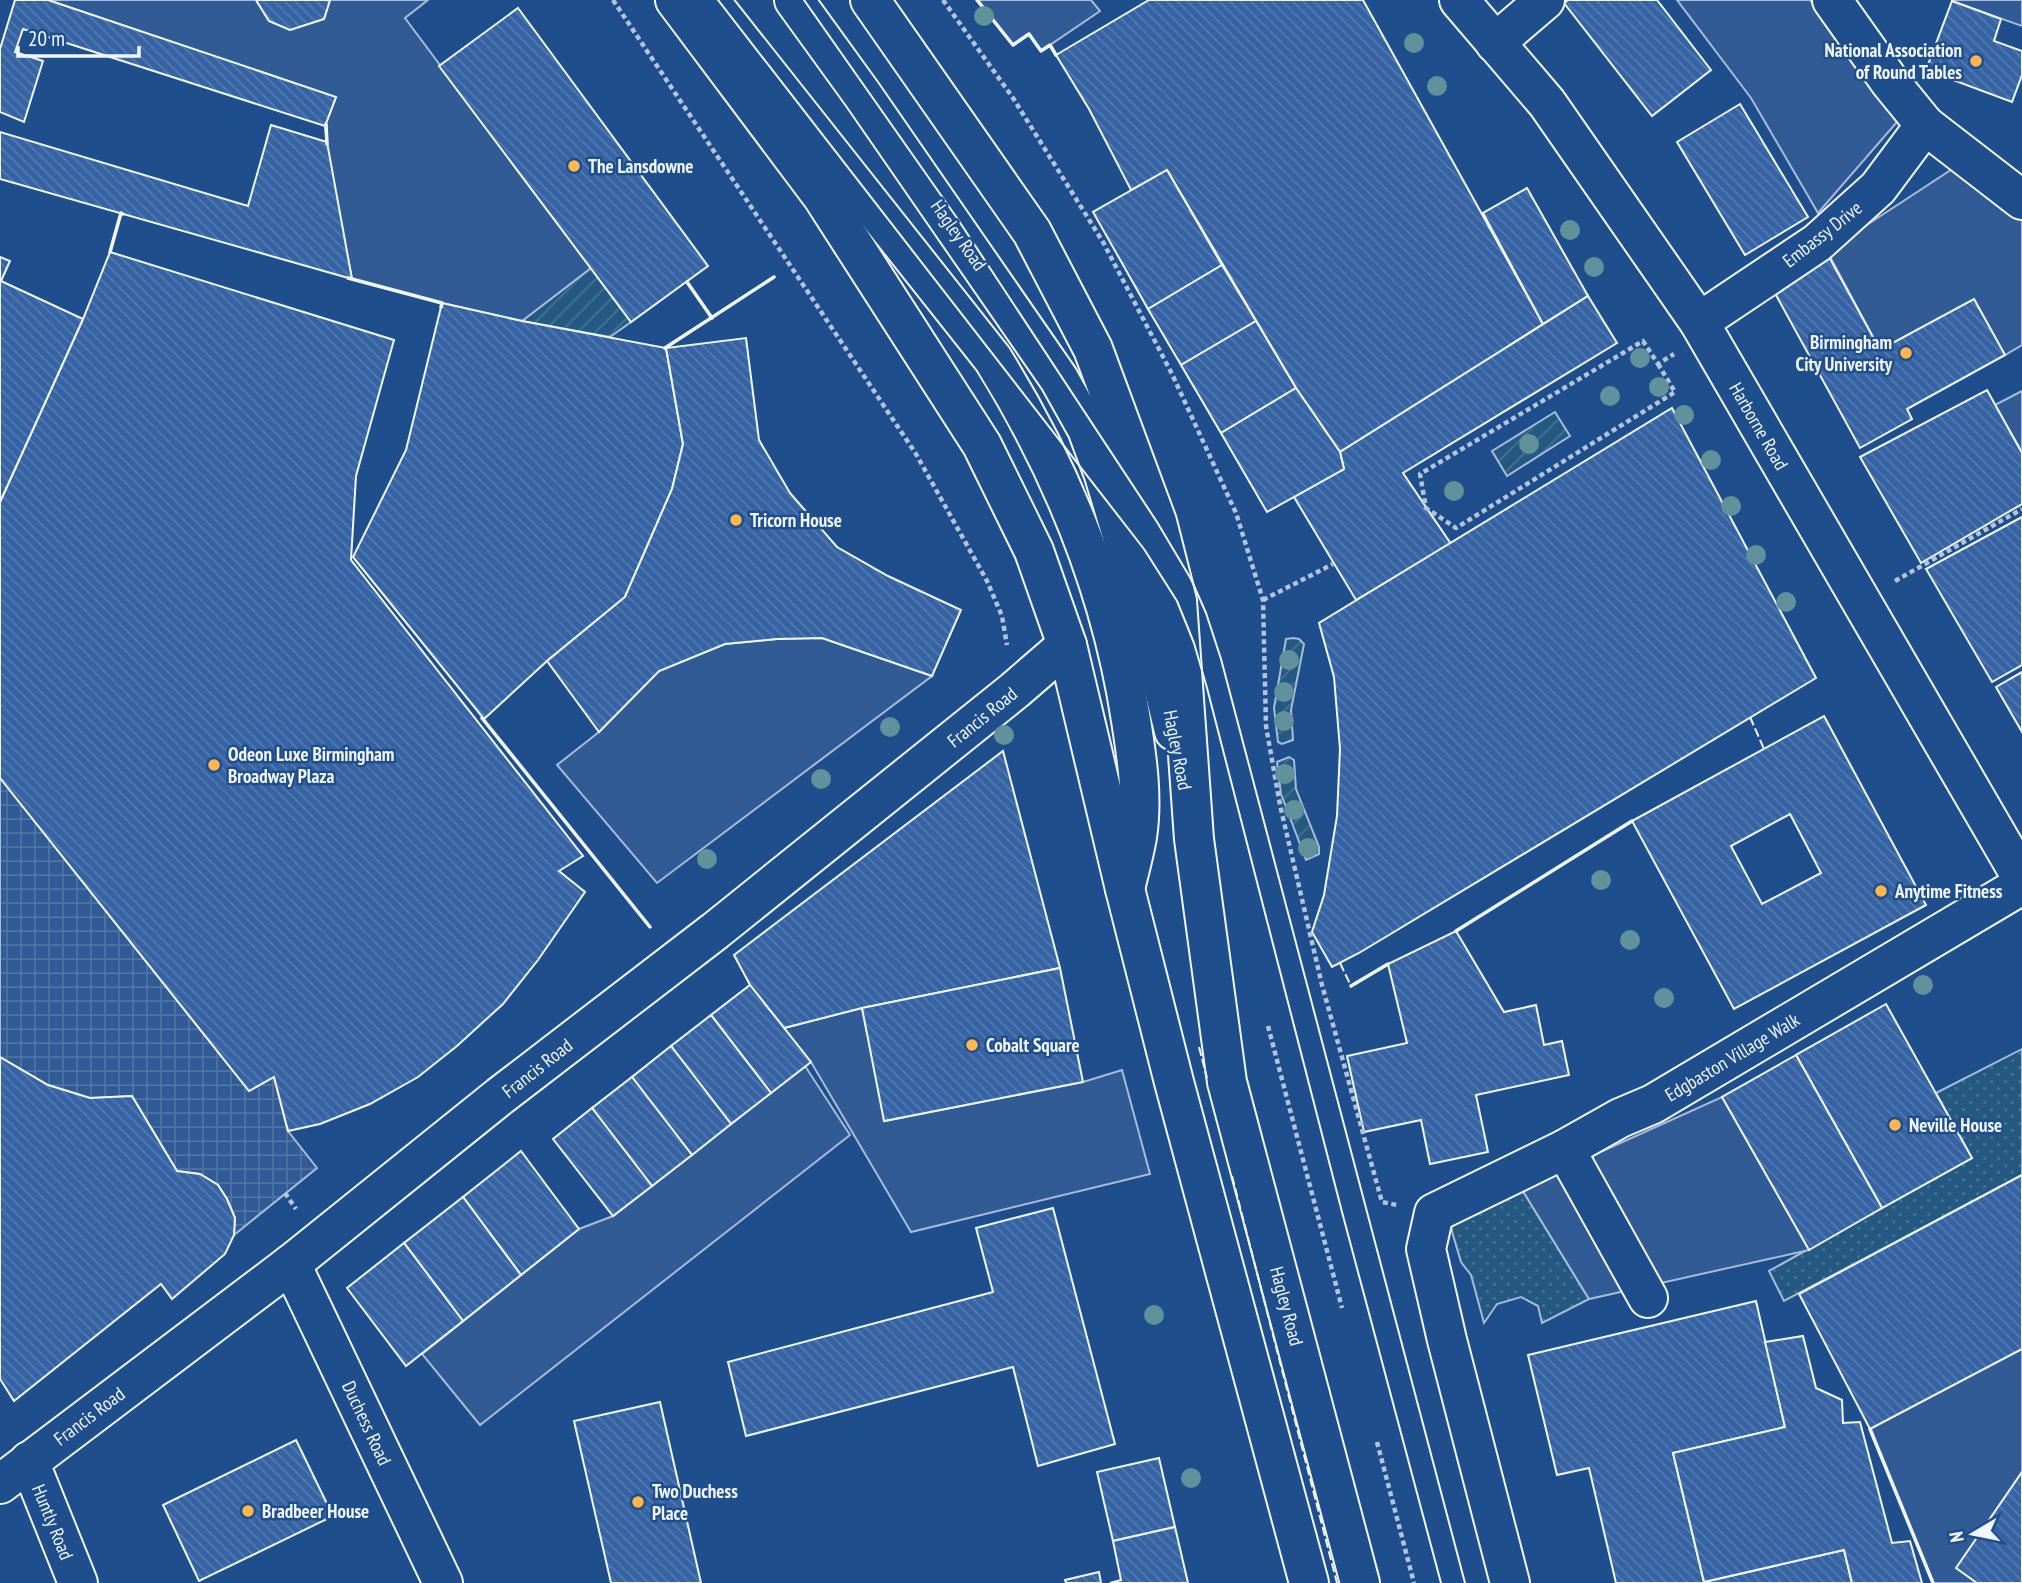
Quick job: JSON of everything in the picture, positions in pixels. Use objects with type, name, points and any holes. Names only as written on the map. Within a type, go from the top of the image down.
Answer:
[{"type":"main road","points":[[675,0],[822,196],[982,445],[1034,551],[1067,645],[1174,1082],[1309,1583]]},
{"type":"main road","points":[[709,0],[993,359],[1041,445],[1083,536],[1102,590],[1124,674],[1139,789],[1137,836],[1125,889]]},
{"type":"main road","name":"Hagley Road","points":[[794,0],[862,93],[1059,379],[1087,429],[1116,511],[1165,686],[1194,839],[1227,1082],[1360,1583]]},
{"type":"main road","points":[[870,0],[1032,232],[1093,349],[1157,522],[1177,601],[1194,839]]},
{"type":"main road","name":"Harborne Road","points":[[1459,0],[1547,103],[1860,600],[2022,878]]},
{"type":"main road","points":[[1495,43],[1545,0]]},
{"type":"main road","points":[[1832,0],[1890,82],[1925,125],[2022,200]]},
{"type":"main road","name":"Embassy Drive","points":[[1691,335],[1816,243],[1878,188],[1925,125]]},
{"type":"main road","name":"Francis Road","points":[[14,1472],[291,1264],[489,1105],[715,931],[1016,690],[1067,645]]},
{"type":"main road","name":"Edgbaston Village Walk","points":[[1510,1583],[1426,1249],[1434,1213],[1565,1149],[1620,1118],[1653,1104],[2022,885]]},
{"type":"main road","points":[[1565,1149],[1648,1298]]},
{"type":"main road","name":"Duchess Road","points":[[291,1264],[443,1583]]},
{"type":"main road","name":"Huntly Road","points":[[14,1472],[78,1583]]},
{"type":"path","points":[[613,0],[916,454],[987,581],[1002,616],[1016,690]]},
{"type":"path","points":[[943,0],[1013,98],[1103,242],[1172,373],[1236,513],[1263,600],[1266,726],[1280,805],[1322,985],[1382,1202]]},
{"type":"path","points":[[1658,364],[1691,335]]},
{"type":"path","points":[[1643,341],[1658,364],[1675,392],[1456,528],[1426,509],[1420,474],[1643,341]]},
{"type":"path","points":[[1860,600],[2022,509]]},
{"type":"path","points":[[1263,600],[1333,564]]},
{"type":"path","points":[[1268,1027],[1342,1308]]},
{"type":"path","points":[[1377,1442],[1414,1583]]},
{"type":"shaded area","points":[[48,0],[256,0],[269,21],[290,30],[324,19],[330,0],[428,0],[405,18],[591,268],[522,321],[352,279],[328,157],[325,126],[336,97]]},
{"type":"shaded area","points":[[977,0],[1091,0],[1100,11],[1041,51],[1029,34],[1013,45]]},
{"type":"shaded area","points":[[1677,0],[1810,0],[1897,122],[1818,213],[1751,98]]},
{"type":"shaded area","points":[[1952,0],[2022,0],[2022,26],[1952,1]]},
{"type":"shaded area","points":[[1960,164],[2022,214],[2022,345],[2005,355],[1974,299],[1880,350],[1827,251]]},
{"type":"shaded area","points":[[591,268],[631,322],[610,337],[522,321]]},
{"type":"shaded area","points":[[2022,391],[2022,452],[1995,405]]},
{"type":"shaded area","points":[[1555,412],[1570,436],[1507,476],[1492,451]]},
{"type":"shaded area","points":[[822,638],[932,676],[657,883],[557,765],[599,732],[659,671],[725,644]]},
{"type":"shaded area","points":[[1293,638],[1304,644],[1291,710],[1293,740],[1282,744],[1278,742],[1274,708],[1286,639]]},
{"type":"shaded area","points":[[1289,757],[1294,760],[1296,789],[1319,847],[1319,854],[1306,860],[1281,794],[1277,762]]},
{"type":"shaded area","points":[[0,778],[249,1091],[274,1077],[288,1131],[317,1168],[234,1235],[235,1218],[218,1185],[200,1174],[177,1171],[132,1096],[90,1098],[48,1085],[0,1057]]},
{"type":"shaded area","points":[[862,1008],[885,1121],[1083,1082],[1122,1070],[1150,1174],[911,1232],[811,1062],[784,1028]]},
{"type":"shaded area","points":[[2022,1049],[2022,1175],[1784,1301],[1769,1271],[1972,1158],[1936,1093]]},
{"type":"shaded area","points":[[805,1066],[850,1135],[480,1425],[422,1354],[579,1229],[613,1216]]},
{"type":"shaded area","points":[[1722,1097],[1809,1250],[1589,1299],[1521,1188]]},
{"type":"shaded area","points":[[1521,1188],[1589,1299],[1542,1323],[1538,1306],[1521,1297],[1497,1304],[1484,1323],[1471,1275],[1461,1262],[1449,1221]]},
{"type":"shaded area","points":[[2022,1348],[2022,1472],[1957,1568],[1977,1583],[1933,1583],[1870,1429]]},
{"type":"building","points":[[15,0],[48,0],[336,97],[325,126],[23,29],[15,52],[43,61],[24,122],[0,112],[0,49]]},
{"type":"building","points":[[256,0],[330,0],[324,19],[290,30],[269,21]]},
{"type":"building","points":[[1149,0],[1363,0],[1543,324],[1510,345],[1538,390],[1475,429],[1447,385],[1340,452],[1296,388],[1167,170],[1131,190],[1089,109],[1056,55]]},
{"type":"building","points":[[1568,0],[1657,0],[1711,70],[1652,116],[1564,3]]},
{"type":"building","name":"National Association of Round Tables","points":[[1952,1],[2001,19],[1994,41],[2022,51],[2022,75],[2012,102],[1926,70]]},
{"type":"building","name":"The Lansdowne","points":[[518,8],[708,266],[631,322],[439,66]]},
{"type":"building","points":[[1740,104],[1808,217],[1745,255],[1677,142]]},
{"type":"building","points":[[271,125],[327,142],[352,279],[0,179],[0,132],[248,206]]},
{"type":"building","points":[[1167,170],[1222,265],[1148,309],[1093,212]]},
{"type":"building","points":[[1527,188],[1588,296],[1543,324],[1483,213]]},
{"type":"building","points":[[110,252],[394,340],[356,476],[351,560],[583,856],[559,871],[585,892],[538,960],[503,1004],[418,1077],[370,1104],[320,1124],[288,1131],[274,1077],[249,1091],[0,778],[0,502],[83,319]]},
{"type":"building","name":"Birmingham City University","points":[[1828,255],[1880,350],[1974,299],[2005,355],[1907,409],[1912,419],[1860,448],[1771,286]]},
{"type":"building","points":[[0,257],[10,261],[1,281],[83,319],[0,502]]},
{"type":"building","points":[[1222,265],[1256,321],[1181,365],[1148,309]]},
{"type":"building","points":[[1588,296],[1617,343],[1403,473],[1451,544],[1356,600],[1294,497],[1344,469],[1340,452]]},
{"type":"building","points":[[442,303],[666,348],[683,444],[672,489],[625,597],[547,661],[484,719],[353,557],[406,450]]},
{"type":"building","points":[[1256,321],[1296,388],[1221,433],[1181,365]]},
{"type":"building","name":"Tricorn House","points":[[746,338],[759,440],[790,493],[837,547],[888,576],[961,610],[932,676],[822,638],[725,644],[659,671],[599,732],[547,661],[625,597],[672,489],[683,444],[666,348]]},
{"type":"building","points":[[1296,388],[1340,452],[1344,469],[1267,512],[1221,433]]},
{"type":"building","points":[[1987,390],[2022,453],[2022,504],[1921,563],[1860,457]]},
{"type":"building","points":[[1672,408],[1816,678],[1332,967],[1312,932],[1324,895],[1337,816],[1340,749],[1334,677],[1319,623]]},
{"type":"building","points":[[2022,517],[2022,665],[1992,682],[1926,569]]},
{"type":"building","points":[[2022,672],[2022,732],[1996,687]]},
{"type":"building","points":[[1824,716],[1926,905],[1734,1009],[1632,821]],"holes":[[[1790,814],[1821,873],[1762,904],[1731,846]]]},
{"type":"building","points":[[1003,751],[1060,968],[862,1008],[784,1028],[750,985],[734,955]]},
{"type":"building","points":[[1456,931],[1504,1012],[1536,1005],[1544,1045],[1562,1041],[1569,1075],[1476,1095],[1488,1152],[1430,1164],[1421,1120],[1364,1132],[1347,1056],[1407,1043],[1388,964]]},
{"type":"building","name":"Cobalt Square","points":[[1060,968],[1083,1082],[884,1121],[862,1008]]},
{"type":"building","points":[[750,985],[811,1062],[771,1093],[711,1015]]},
{"type":"building","name":"Neville House","points":[[1886,1004],[1972,1158],[1882,1208],[1796,1055]]},
{"type":"building","points":[[711,1015],[771,1093],[731,1124],[671,1046]]},
{"type":"building","points":[[671,1046],[731,1124],[692,1155],[632,1077]]},
{"type":"building","points":[[1796,1055],[1882,1208],[1809,1250],[1722,1097]]},
{"type":"building","points":[[0,1057],[48,1085],[90,1098],[132,1096],[177,1171],[200,1174],[218,1185],[235,1218],[234,1235],[225,1254],[172,1299],[161,1284],[14,1401],[0,1379]]},
{"type":"building","points":[[632,1077],[692,1155],[652,1186],[592,1108]]},
{"type":"building","points":[[592,1108],[652,1186],[613,1216],[553,1139]]},
{"type":"building","points":[[521,1151],[579,1229],[521,1275],[463,1197]]},
{"type":"building","points":[[2022,1175],[2022,1349],[1870,1429],[1799,1294]]},
{"type":"building","points":[[463,1197],[521,1275],[463,1321],[404,1243]]},
{"type":"building","points":[[1053,1208],[1115,1444],[1038,1466],[1013,1367],[746,1436],[728,1362],[993,1292],[976,1228]]},
{"type":"building","points":[[404,1243],[463,1321],[406,1366],[347,1288]]},
{"type":"building","points":[[1756,1301],[1785,1427],[1673,1453],[1704,1582],[1844,1550],[1852,1583],[1616,1583],[1589,1468],[1557,1475],[1528,1355]]},
{"type":"building","points":[[1803,1336],[1816,1388],[1842,1400],[1843,1423],[1860,1422],[1892,1543],[1910,1541],[1922,1583],[1852,1583],[1844,1550],[1704,1582],[1673,1453],[1785,1427],[1765,1342]]},
{"type":"building","name":"Two Duchess Place","points":[[660,1402],[701,1583],[611,1583],[574,1421]]},
{"type":"building","name":"Bradbeer House","points":[[296,1440],[333,1516],[199,1581],[163,1505]]},
{"type":"building","points":[[1159,1458],[1175,1527],[1113,1541],[1097,1472]]},
{"type":"building","points":[[2022,1472],[2022,1583],[1977,1583],[1956,1568]]},
{"type":"building","points":[[1175,1527],[1188,1583],[1110,1583],[1121,1580],[1113,1541]]},
{"type":"building","points":[[1099,1572],[1101,1583],[1066,1583],[1065,1580]]},
{"type":"tram line","points":[[718,0],[1144,549],[1177,601],[1194,643],[1207,688],[1441,1583]]},
{"type":"tram line","points":[[804,0],[957,218],[1157,522],[1191,579],[1206,613],[1221,659],[1465,1583]]},
{"type":"fence","points":[[1750,717],[1764,749]]},
{"type":"fence","points":[[1340,963],[1351,986]]},
{"type":"fence","points":[[1199,1047],[1207,1078]]},
{"type":"fence","points":[[1232,1176],[1337,1583]]},
{"type":"wall","points":[[977,0],[1013,45],[1029,34],[1041,51],[1050,45],[1056,55]]},
{"type":"wall","points":[[326,124],[327,144]]},
{"type":"wall","points":[[110,252],[121,213],[123,214]]},
{"type":"wall","points":[[665,348],[774,277]]},
{"type":"wall","points":[[348,278],[442,303],[441,307]]},
{"type":"wall","points":[[687,282],[712,318]]},
{"type":"wall","points":[[482,718],[650,927]]},
{"type":"wall","points":[[1456,931],[1632,821]]},
{"type":"wall","points":[[1351,986],[1388,964]]},
{"type":"wall","points":[[1870,1429],[1933,1583]]},
{"type":"place","name":"National Association of Round Tables","points":[[1976,61]]},
{"type":"place","name":"The Lansdowne","points":[[574,166]]},
{"type":"place","name":"Birmingham City University","points":[[1906,353]]},
{"type":"place","name":"Tricorn House","points":[[736,520]]},
{"type":"place","name":"Odeon Luxe Birmingham Broadway Plaza","points":[[214,765]]},
{"type":"place","name":"Anytime Fitness","points":[[1881,891]]},
{"type":"place","name":"Cobalt Square","points":[[972,1045]]},
{"type":"place","name":"Neville House","points":[[1895,1125]]},
{"type":"place","name":"Two Duchess Place","points":[[638,1502]]},
{"type":"place","name":"Bradbeer House","points":[[248,1511]]}]
